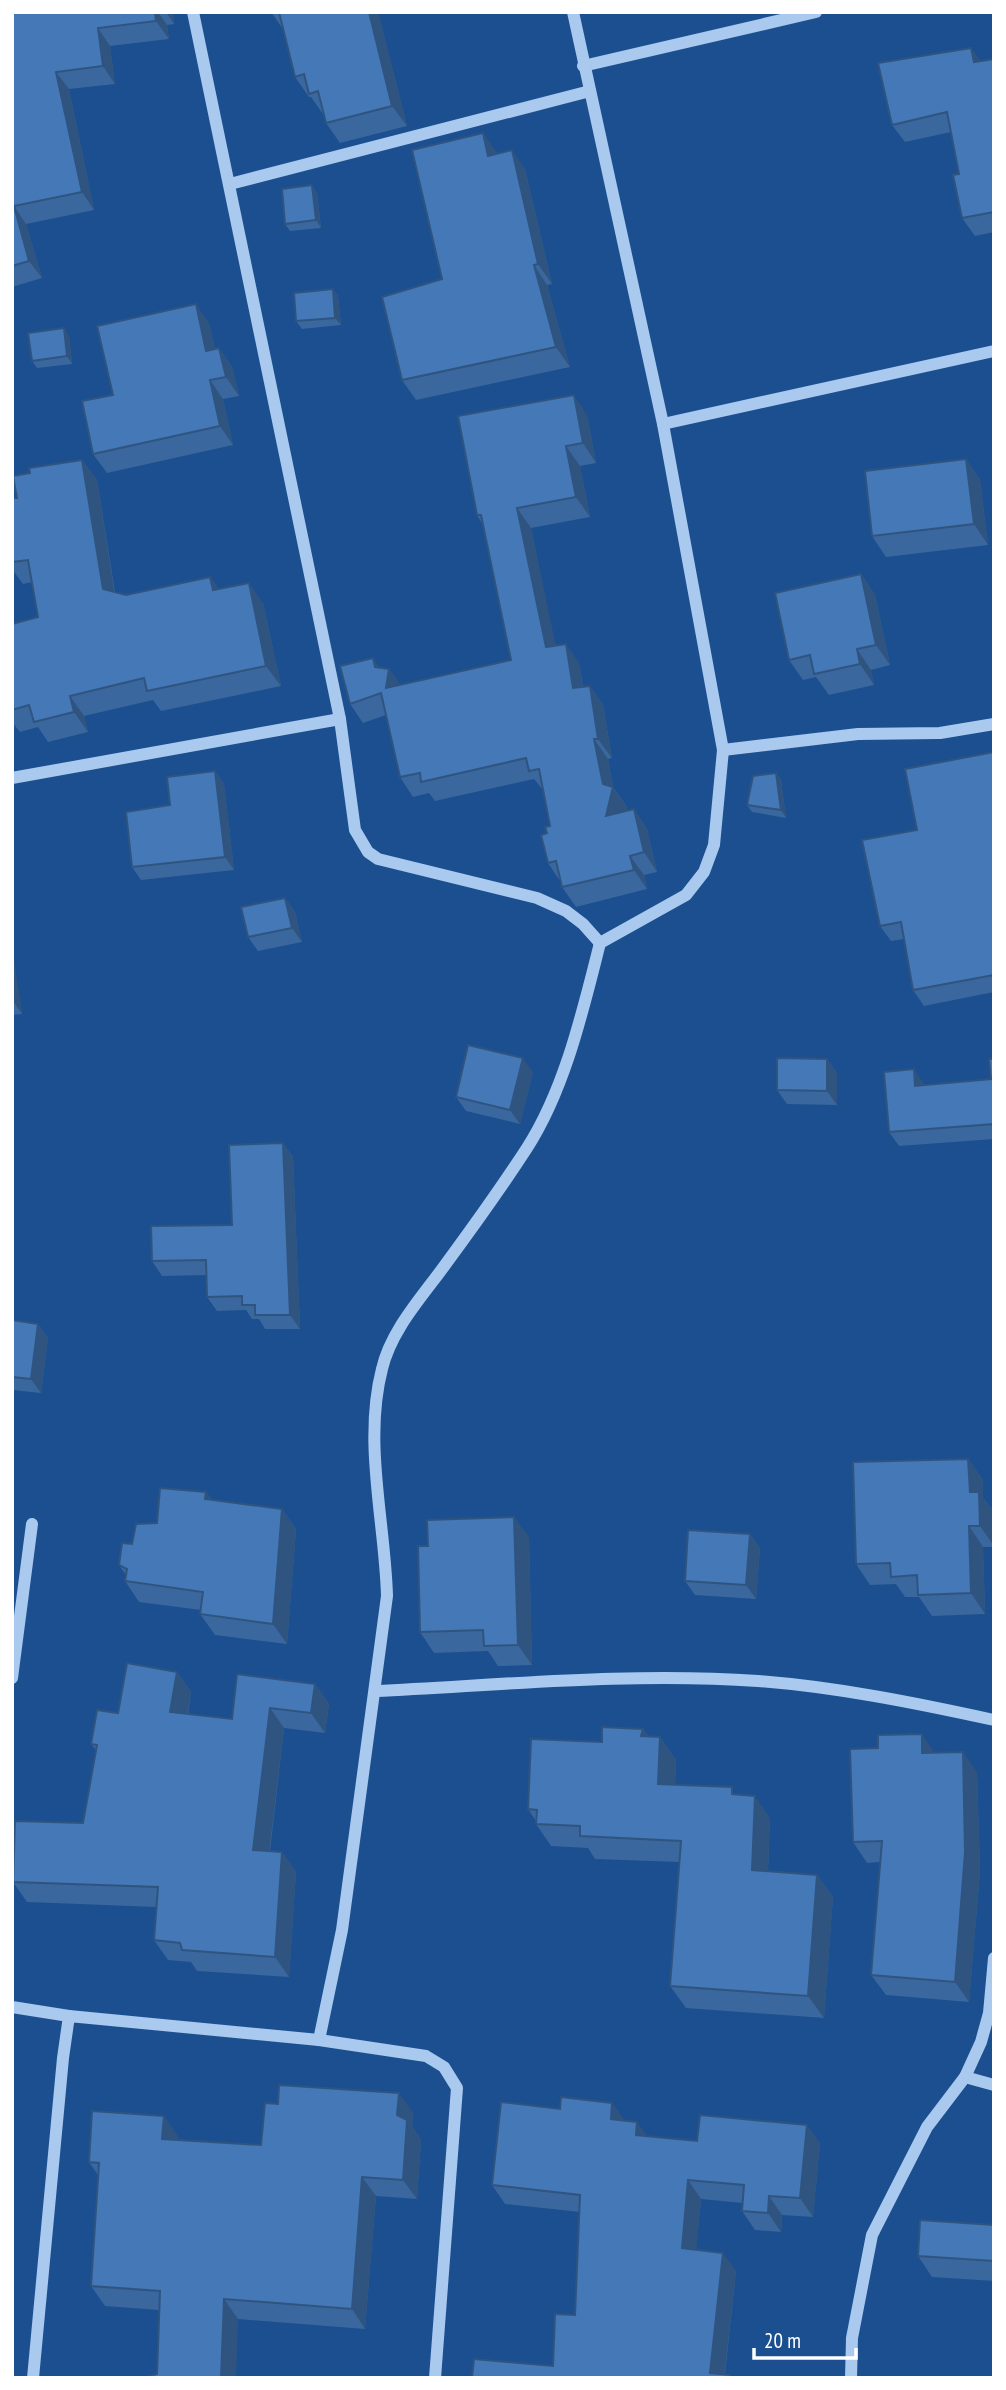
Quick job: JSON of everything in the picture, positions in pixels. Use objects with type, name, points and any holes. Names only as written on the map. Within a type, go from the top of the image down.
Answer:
[{"type":"street","points":[[193,12],[340,719],[355,830],[368,852],[378,859],[537,898],[566,911],[583,924],[600,943]]},
{"type":"street","points":[[319,2040],[342,1930],[387,1596],[386,1542],[375,1472],[375,1410],[382,1367],[400,1326],[529,1144],[568,1061],[600,943],[686,895],[704,872],[715,845],[723,750],[663,424],[573,12]]},
{"type":"street","points":[[583,66],[816,12]]},
{"type":"street","points":[[230,184],[590,91]]},
{"type":"street","points":[[663,424],[994,351]]},
{"type":"street","points":[[12,778],[340,719]]},
{"type":"street","points":[[723,750],[858,734],[940,733],[994,724]]},
{"type":"street","points":[[12,1678],[32,1524]]},
{"type":"street","points":[[376,1692],[698,1678],[760,1681],[887,1698],[994,1720]]},
{"type":"street","points":[[851,2378],[852,2338],[872,2235],[927,2127],[965,2077],[981,2042],[989,2013],[994,1958]]},
{"type":"street","points":[[12,2007],[69,2016],[319,2040],[426,2056],[444,2067],[457,2088],[435,2378]]},
{"type":"street","points":[[33,2378],[69,2016]]},
{"type":"street","points":[[965,2077],[994,2085]]},
{"type":"building","points":[[12,12],[155,12],[156,21],[98,28],[103,66],[56,72],[82,192],[14,206],[29,261],[12,266]]},
{"type":"building","points":[[279,12],[369,12],[392,106],[326,123],[318,91],[309,94],[304,74],[295,77]]},
{"type":"building","points":[[971,48],[974,62],[994,59],[994,212],[962,218],[953,175],[959,174],[947,112],[892,125],[878,63]]},
{"type":"building","points":[[483,133],[488,156],[512,150],[538,264],[534,265],[556,347],[402,380],[382,297],[442,279],[412,150]]},
{"type":"building","points":[[312,185],[316,220],[285,224],[282,189]]},
{"type":"building","points":[[333,289],[335,318],[296,321],[294,293]]},
{"type":"building","points":[[196,304],[206,351],[219,348],[226,377],[210,380],[220,426],[93,454],[82,401],[113,395],[97,326]]},
{"type":"building","points":[[64,328],[67,356],[32,361],[28,333]]},
{"type":"building","points":[[574,395],[583,443],[566,446],[576,497],[517,508],[546,647],[566,644],[573,688],[590,686],[598,739],[594,739],[603,784],[613,787],[606,816],[634,809],[644,852],[630,856],[634,870],[562,887],[556,861],[548,863],[541,835],[547,833],[545,827],[550,826],[539,769],[529,771],[526,758],[421,782],[420,773],[400,777],[381,693],[350,704],[340,666],[373,658],[375,667],[389,669],[386,688],[511,660],[481,515],[477,515],[458,416]]},
{"type":"building","points":[[966,459],[974,524],[872,536],[865,471]]},
{"type":"building","points":[[82,460],[103,589],[126,595],[210,577],[213,590],[249,583],[266,666],[147,691],[144,678],[70,696],[74,712],[34,722],[29,705],[12,710],[12,624],[38,617],[28,560],[12,562],[12,498],[17,498],[13,476],[30,473],[29,468]]},
{"type":"building","points":[[861,574],[876,645],[857,649],[860,664],[814,674],[810,655],[789,660],[775,593]]},
{"type":"building","points":[[994,752],[994,975],[913,990],[901,922],[880,926],[862,840],[917,830],[905,769]]},
{"type":"building","points":[[215,771],[225,857],[132,867],[126,812],[170,805],[167,777]]},
{"type":"building","points":[[776,773],[781,810],[747,805],[753,776]]},
{"type":"building","points":[[285,898],[292,928],[248,937],[241,907]]},
{"type":"building","points":[[468,1045],[523,1058],[510,1110],[456,1097]]},
{"type":"building","points":[[777,1058],[827,1059],[827,1091],[777,1090]]},
{"type":"building","points":[[989,1059],[994,1059],[994,1124],[889,1132],[884,1072],[914,1069],[915,1086],[991,1079]]},
{"type":"building","points":[[283,1143],[290,1315],[255,1315],[255,1305],[242,1305],[242,1296],[207,1297],[206,1260],[152,1261],[151,1226],[232,1225],[229,1145]]},
{"type":"building","points":[[12,1320],[38,1324],[31,1379],[12,1377]]},
{"type":"building","points":[[968,1459],[970,1492],[979,1492],[980,1526],[969,1526],[971,1593],[918,1595],[917,1575],[891,1577],[890,1563],[856,1564],[853,1462]]},
{"type":"building","points":[[160,1488],[206,1492],[205,1499],[282,1509],[273,1624],[200,1614],[203,1592],[125,1581],[127,1569],[119,1565],[122,1543],[132,1544],[136,1524],[157,1523]]},
{"type":"building","points":[[514,1517],[518,1645],[484,1646],[483,1630],[420,1632],[418,1546],[428,1546],[427,1520]]},
{"type":"building","points":[[688,1530],[750,1534],[746,1585],[685,1581]]},
{"type":"building","points":[[127,1663],[177,1672],[170,1712],[232,1719],[237,1674],[315,1684],[311,1713],[270,1708],[253,1850],[282,1852],[275,1957],[182,1950],[180,1943],[154,1940],[158,1887],[13,1882],[15,1821],[83,1823],[97,1745],[91,1744],[97,1710],[118,1713]]},
{"type":"building","points":[[602,1727],[643,1729],[641,1736],[660,1737],[658,1784],[732,1787],[732,1794],[755,1796],[752,1870],[817,1875],[808,1996],[670,1986],[681,1841],[580,1836],[580,1826],[536,1824],[537,1810],[528,1809],[531,1739],[602,1742]]},
{"type":"building","points":[[922,1734],[922,1753],[963,1752],[965,1852],[955,1982],[871,1975],[882,1841],[853,1842],[850,1749],[878,1748],[878,1735]]},
{"type":"building","points":[[279,2085],[399,2093],[397,2115],[407,2120],[403,2180],[362,2177],[352,2309],[224,2299],[221,2378],[149,2378],[157,2374],[160,2291],[91,2286],[99,2163],[89,2162],[92,2111],[164,2116],[162,2139],[261,2145],[265,2103],[278,2104]]},
{"type":"building","points":[[561,2097],[612,2103],[611,2119],[637,2122],[636,2135],[697,2141],[700,2115],[807,2125],[800,2198],[769,2196],[768,2213],[742,2211],[744,2185],[688,2180],[682,2248],[723,2253],[710,2373],[730,2375],[730,2378],[472,2378],[474,2359],[553,2366],[555,2314],[575,2315],[580,2195],[492,2185],[501,2102],[560,2109]]},
{"type":"building","points":[[920,2220],[994,2225],[994,2261],[918,2256]]}]
